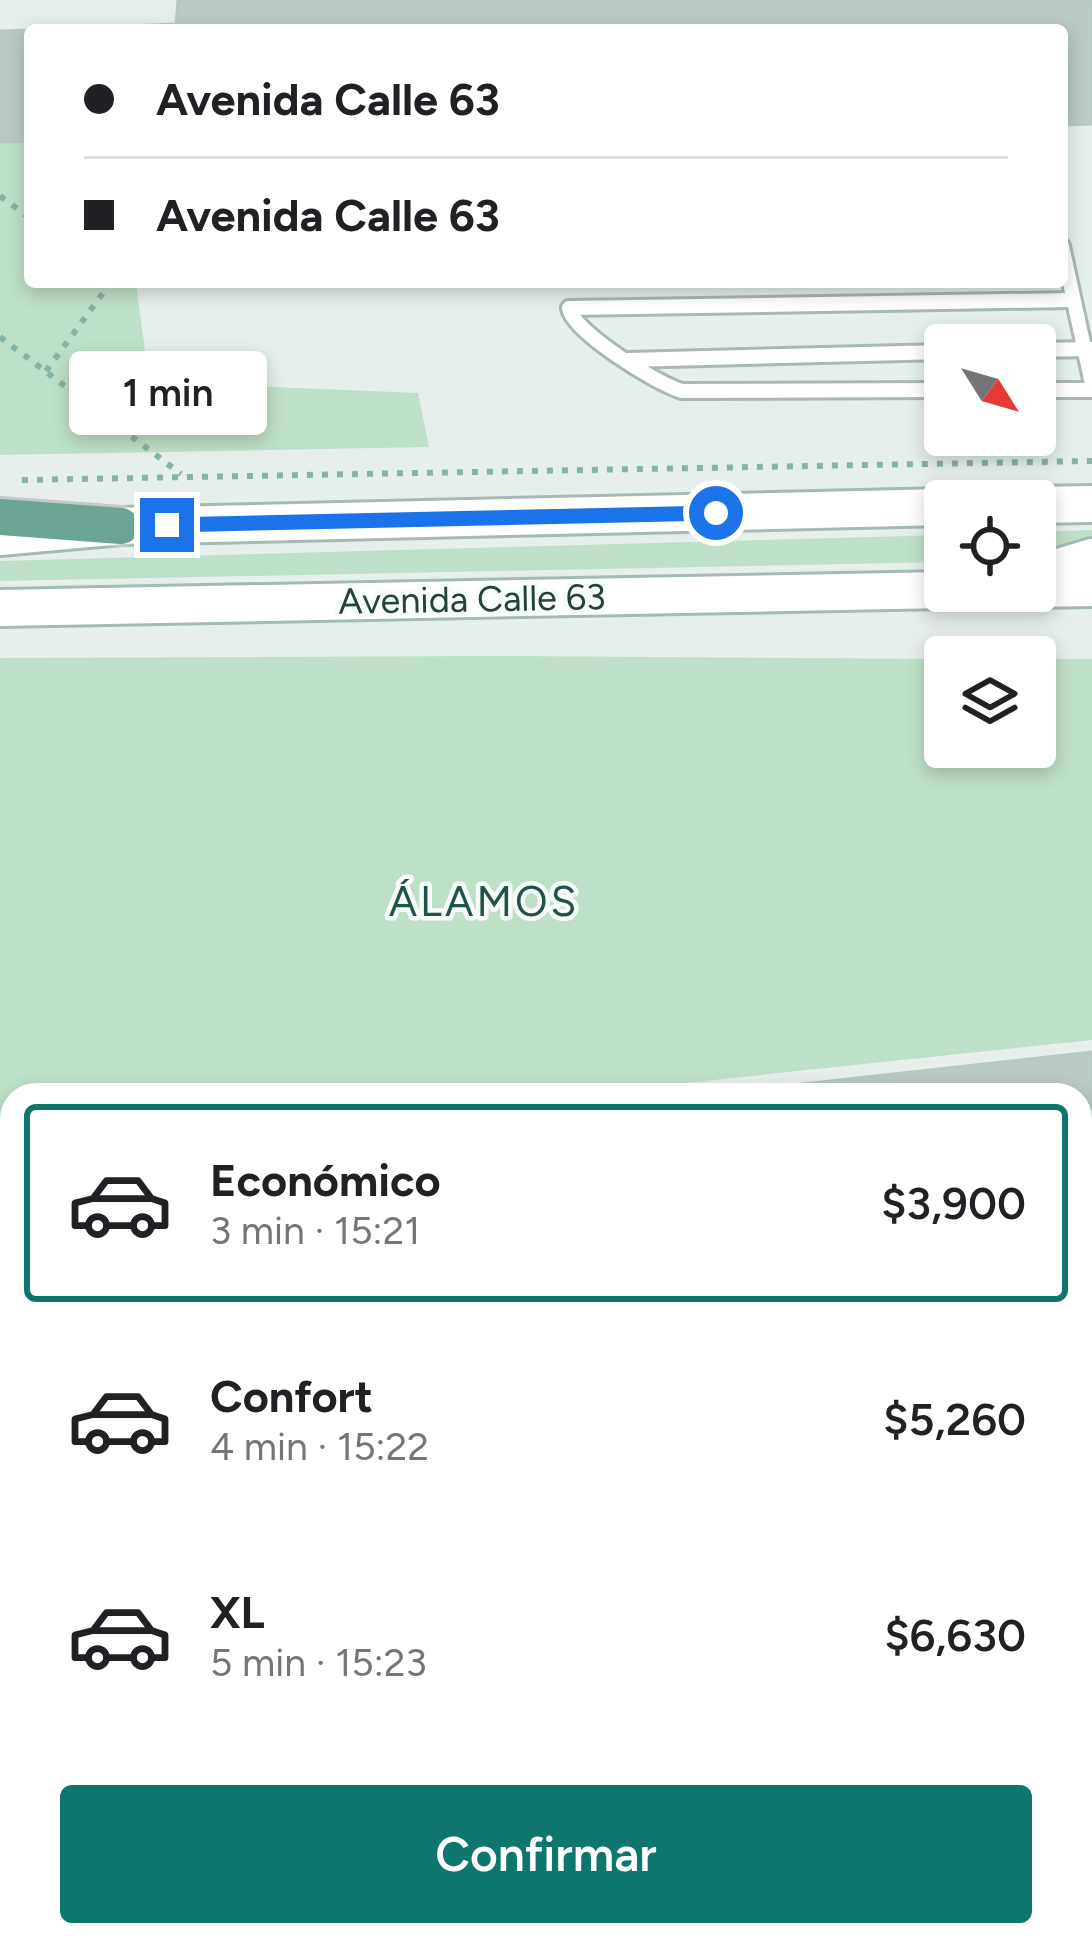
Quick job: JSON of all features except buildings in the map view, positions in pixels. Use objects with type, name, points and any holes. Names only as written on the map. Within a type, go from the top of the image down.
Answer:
[{"type":"main road","points":[[1056,505],[1092,504]]},
{"type":"main road","points":[[0,537],[121,526],[924,507]]},
{"type":"main road","points":[[0,517],[121,526]]},
{"type":"main road","points":[[1056,567],[1092,556]]},
{"type":"main road","points":[[1056,589],[1092,588]]},
{"type":"main road","name":"Avenida Calle 63","points":[[0,608],[924,590]]},
{"type":"lane","points":[[1056,389],[1092,387],[1068,279]]},
{"type":"lane","points":[[924,390],[682,391],[573,321],[570,306],[1072,300]]},
{"type":"lane","points":[[1056,350],[1087,349]]},
{"type":"lane","points":[[628,360],[924,353]]},
{"type":"path","points":[[46,371],[107,288]]},
{"type":"path","points":[[0,337],[184,476]]},
{"type":"path","points":[[0,480],[1092,461]]},
{"type":"green space","points":[[24,141],[24,288],[137,288],[149,382],[418,393],[429,447],[0,455],[0,142]]},
{"type":"green space","points":[[1092,530],[1092,542],[1056,554],[1056,531]]},
{"type":"green space","points":[[924,536],[924,562],[0,581],[0,561]]},
{"type":"green space","points":[[0,658],[924,659],[924,768],[1056,768],[1056,659],[1092,659],[1092,1040],[685,1083],[0,1083]]},
{"type":"district","name":"ÁLAMOS","points":[[484,901]]},
{"type":"route","points":[[167,525],[716,513]]}]
